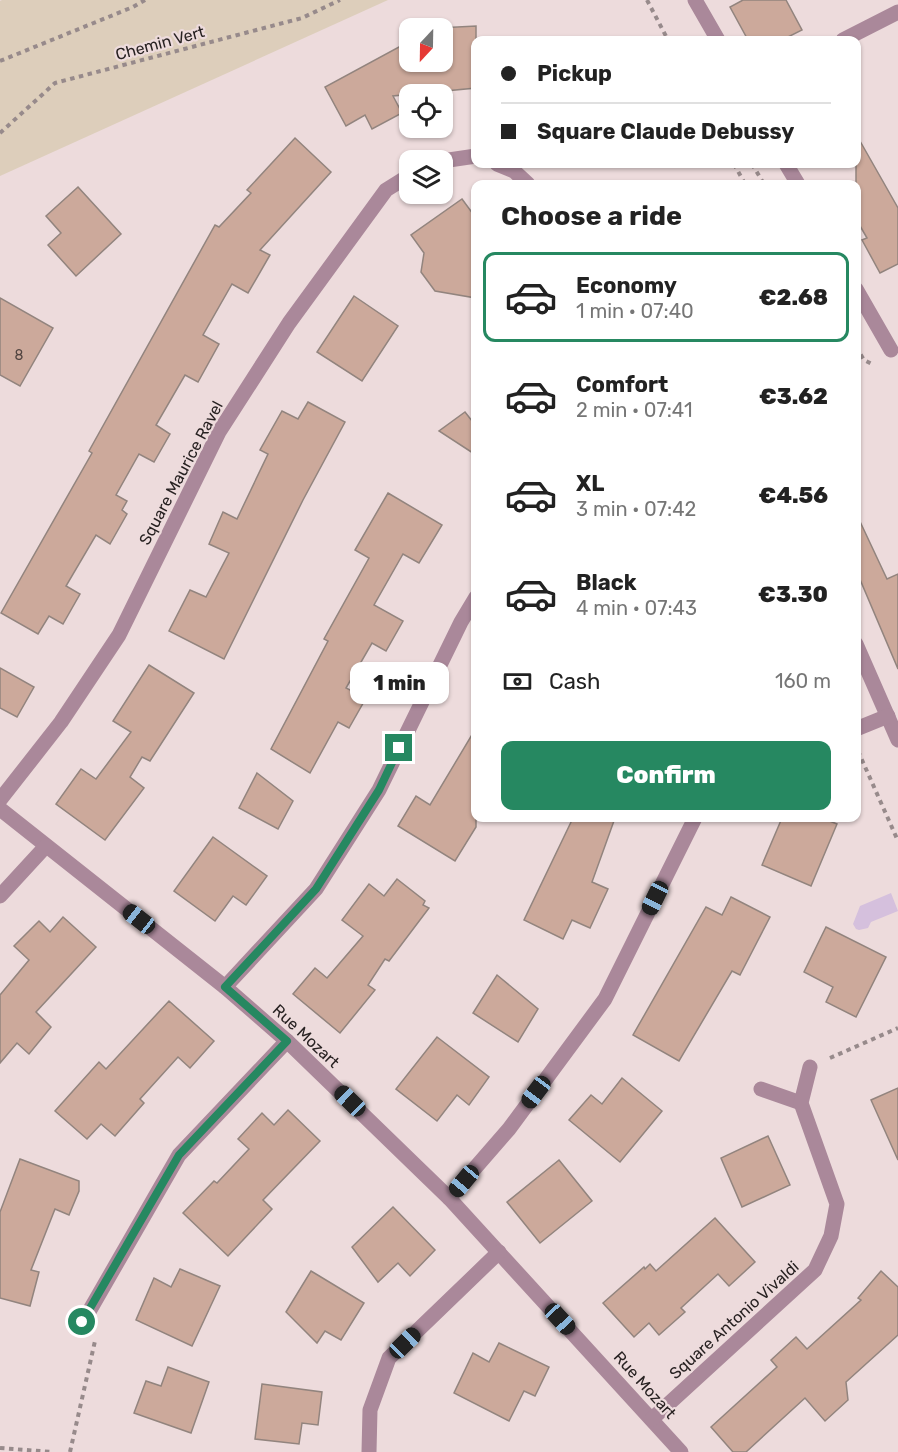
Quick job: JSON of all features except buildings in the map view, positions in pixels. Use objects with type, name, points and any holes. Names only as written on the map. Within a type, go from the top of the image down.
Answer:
[{"type":"street","points":[[695,0],[716,36]]},
{"type":"street","points":[[851,36],[898,12]]},
{"type":"street","points":[[453,159],[471,157]]},
{"type":"street","points":[[507,168],[524,180]]},
{"type":"street","name":"Square Maurice Ravel","points":[[0,800],[61,722],[119,635],[219,432],[289,323],[386,189],[399,181]]},
{"type":"street","points":[[861,298],[891,350]]},
{"type":"street","points":[[225,987],[316,889],[379,790],[471,605]]},
{"type":"street","points":[[861,655],[898,740]]},
{"type":"street","points":[[861,727],[888,716]]},
{"type":"street","name":"Rue Mozart","points":[[0,809],[225,987],[287,1041],[449,1198],[681,1452]]},
{"type":"street","points":[[449,1198],[509,1129],[605,999],[693,822]]},
{"type":"street","points":[[0,896],[46,846]]},
{"type":"street","points":[[82,1322],[179,1155],[287,1041]]},
{"type":"street","points":[[760,1089],[801,1103],[810,1067]]},
{"type":"street","name":"Square Antonio Vivaldi","points":[[652,1419],[815,1270],[831,1236],[837,1204],[801,1103]]},
{"type":"street","points":[[369,1452],[370,1410],[389,1358],[499,1252]]},
{"type":"path","points":[[0,61],[145,0]]},
{"type":"path","name":"Chemin Vert","points":[[0,133],[55,83],[302,18],[340,0]]},
{"type":"path","points":[[647,0],[666,36]]},
{"type":"path","points":[[861,758],[898,841]]},
{"type":"path","points":[[810,1067],[898,1028]]},
{"type":"path","points":[[70,1452],[97,1332],[82,1322]]},
{"type":"path","points":[[0,1448],[52,1452]]},
{"type":"shaded area","points":[[388,0],[0,176],[0,1]]},
{"type":"shaded area","points":[[891,893],[898,911],[871,922],[868,928],[856,929],[853,924],[860,906]]},
{"type":"route","points":[[82,1322],[179,1155],[287,1041],[225,987],[316,889],[379,790],[399,748]]}]
